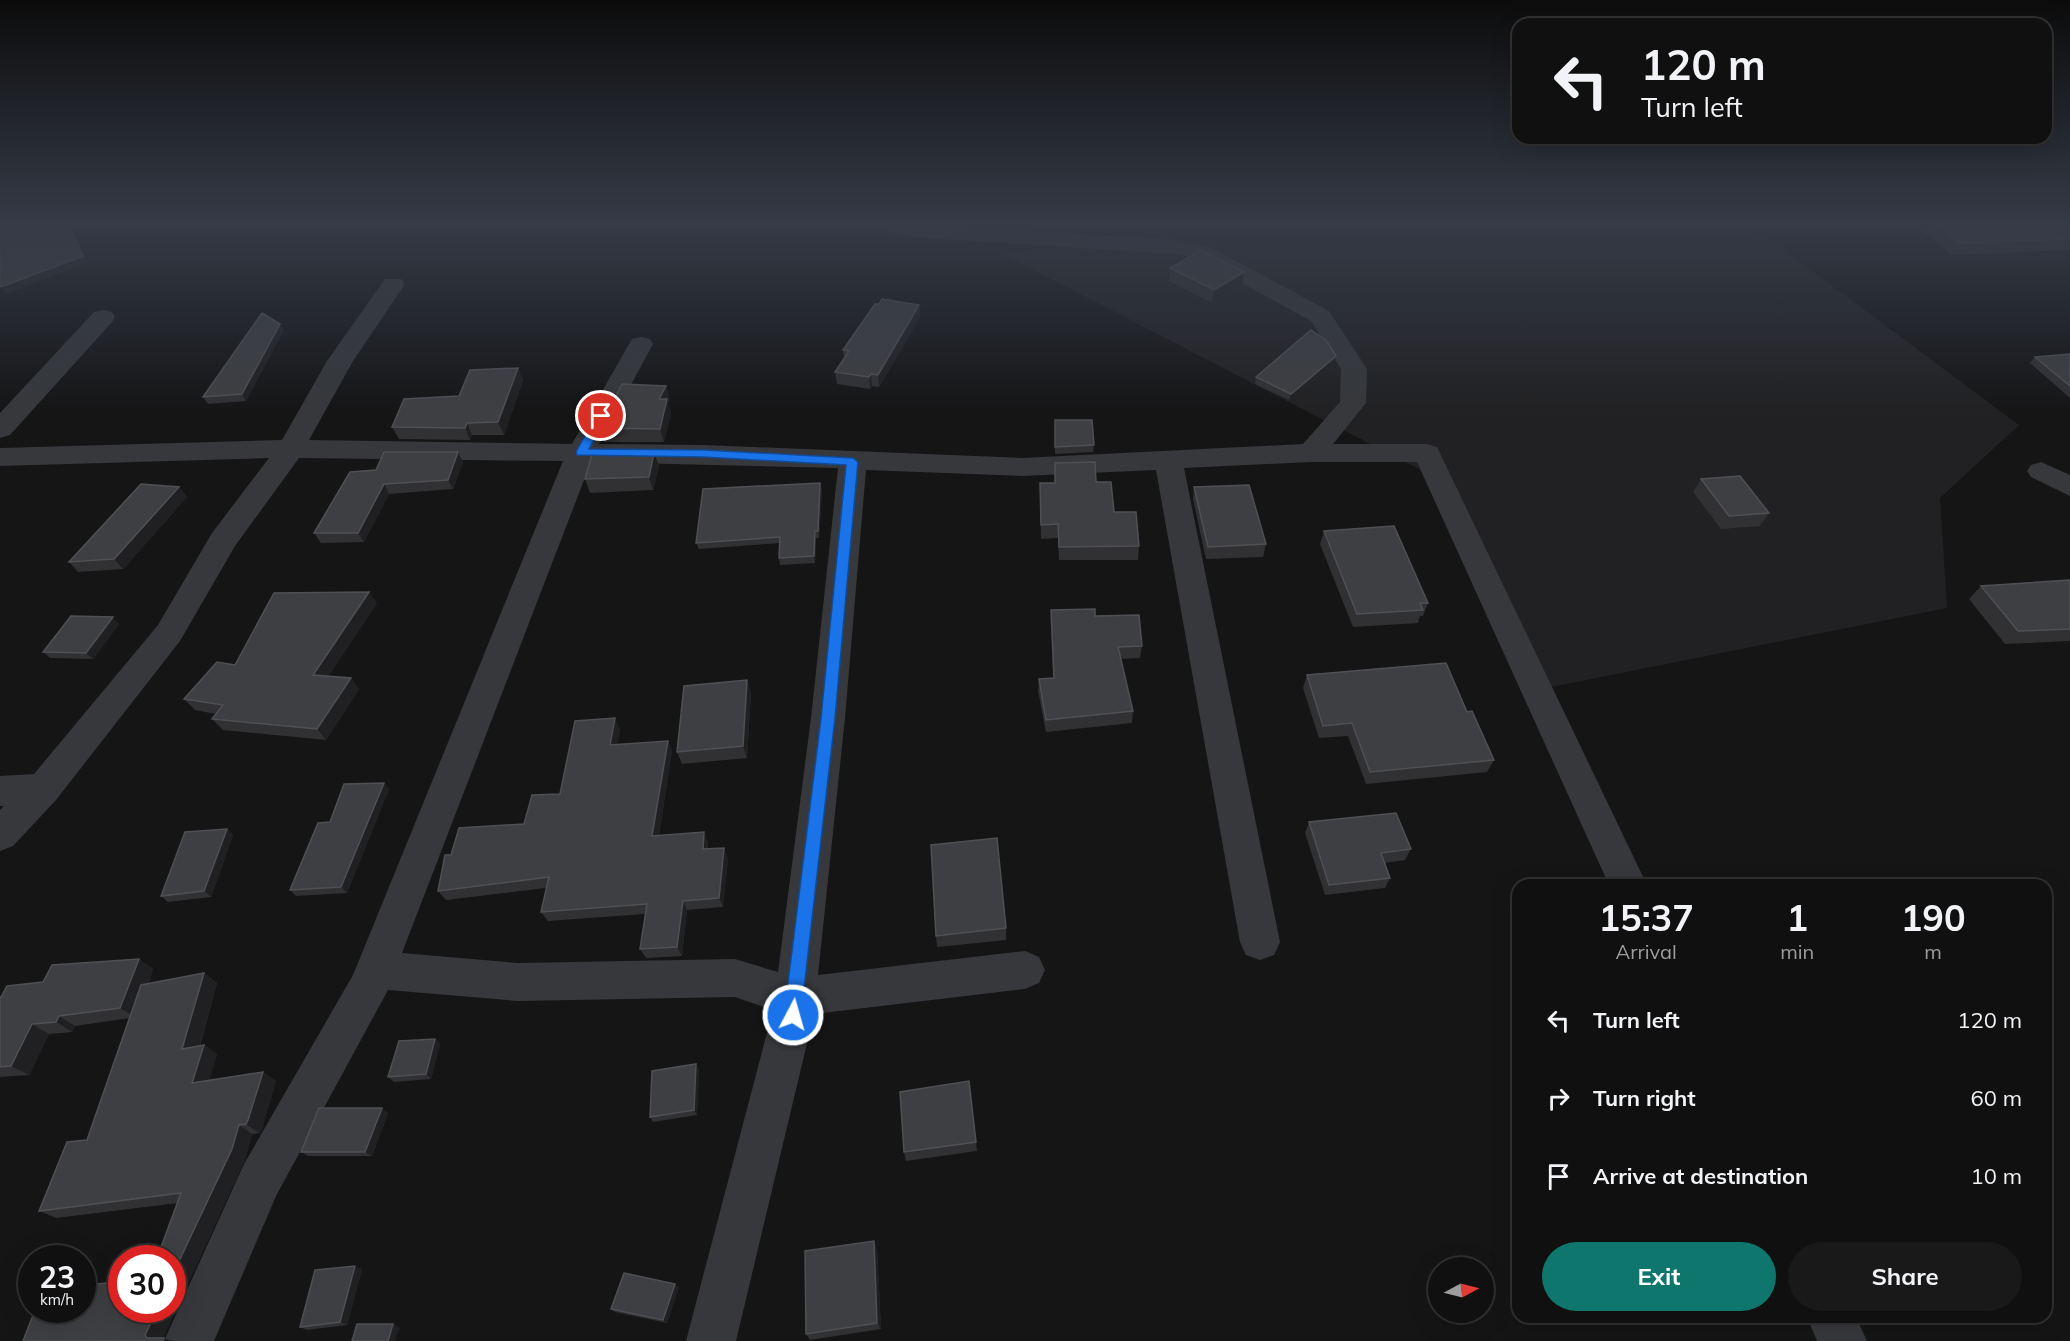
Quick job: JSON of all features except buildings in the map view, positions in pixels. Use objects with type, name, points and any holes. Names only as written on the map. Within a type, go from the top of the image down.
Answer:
[{"type":"street","points":[[0,835],[43,789],[169,633],[223,540],[291,449],[340,362],[391,287]]},
{"type":"street","points":[[1267,287],[1320,316],[1354,369],[1353,403],[1311,453]]},
{"type":"street","points":[[0,429],[103,317]]},
{"type":"street","points":[[189,1341],[260,1180],[376,970],[581,452],[641,344]]},
{"type":"street","points":[[0,456],[291,449],[581,452],[704,454],[853,462],[1022,467],[1311,453],[1427,453],[1626,879]]},
{"type":"street","points":[[1168,459],[1260,942]]},
{"type":"street","points":[[711,1341],[793,1015],[828,718],[853,462]]},
{"type":"street","points":[[2041,471],[2070,487]]},
{"type":"street","points":[[0,791],[43,789]]},
{"type":"street","points":[[376,970],[518,982],[735,978],[794,997],[1025,970]]},
{"type":"street","points":[[1834,1323],[1842,1341]]},
{"type":"shaded area","points":[[1066,287],[1833,287],[2019,425],[1940,498],[1947,608],[1551,687],[1434,477]]},
{"type":"route","points":[[601,416],[581,452],[704,454],[853,462],[828,718],[793,1015]]}]
